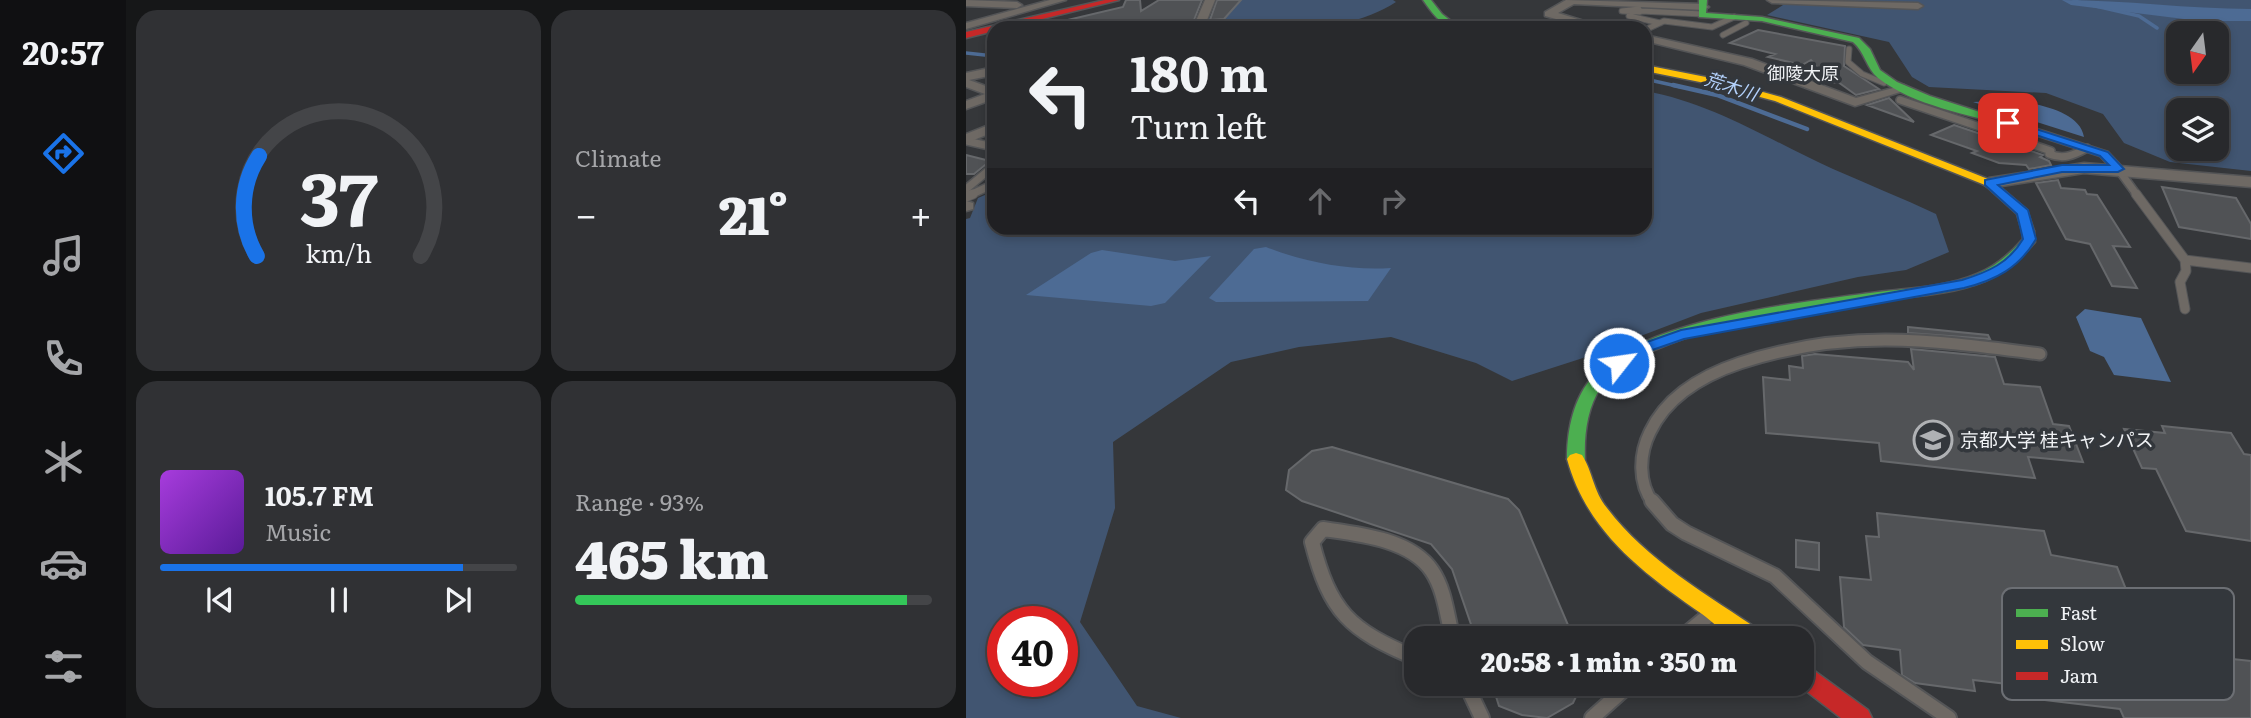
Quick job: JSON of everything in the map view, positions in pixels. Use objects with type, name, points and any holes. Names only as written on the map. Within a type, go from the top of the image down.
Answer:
[{"type":"main road","points":[[1009,21],[1115,0]]},
{"type":"main road","points":[[1016,21],[1131,0]]},
{"type":"main road","points":[[1430,1],[1439,16],[1446,21]]},
{"type":"main road","points":[[1702,15],[1737,24],[1762,19],[1856,40],[1868,48],[1877,73],[1902,95],[2081,151],[2104,154],[2118,169]]},
{"type":"main road","points":[[966,37],[987,30]]},
{"type":"main road","points":[[966,37],[987,33]]},
{"type":"main road","points":[[1652,69],[1716,82],[1778,99],[1989,183],[2023,213],[2030,239],[2020,256],[1994,275],[1964,284],[1681,335],[1636,351],[1602,376],[1583,411],[1573,446],[1584,491],[1618,535],[1737,626]]},
{"type":"main road","points":[[1814,684],[1860,718]]},
{"type":"street","points":[[966,3],[1032,16],[1061,0]]},
{"type":"street","points":[[1201,21],[1210,0]]},
{"type":"street","points":[[1772,0],[1918,6]]},
{"type":"street","points":[[1577,21],[1549,13],[1573,1],[1702,15]]},
{"type":"street","points":[[966,23],[987,22]]},
{"type":"street","points":[[1652,34],[1794,77],[1854,102],[1902,95]]},
{"type":"street","points":[[966,77],[987,72]]},
{"type":"street","points":[[966,83],[987,91]]},
{"type":"street","points":[[966,105],[987,97]]},
{"type":"street","points":[[966,140],[987,130]]},
{"type":"street","points":[[1989,183],[2062,169],[2118,169],[2251,182]]},
{"type":"lane","points":[[1651,21],[1629,16],[1630,13],[1641,11],[1702,15]]},
{"type":"lane","points":[[1652,21],[1660,23],[1702,15]]},
{"type":"lane","points":[[1668,22],[1702,15]]},
{"type":"lane","points":[[1652,29],[1660,23]]},
{"type":"lane","points":[[1723,35],[1737,24]]},
{"type":"lane","points":[[1849,49],[1848,62],[1861,74],[1902,95],[2051,151],[2081,151]]},
{"type":"lane","points":[[966,140],[987,144]]},
{"type":"lane","points":[[2118,169],[2185,260],[2186,271],[2180,282],[2185,309]]},
{"type":"lane","points":[[966,189],[987,172]]},
{"type":"lane","points":[[966,197],[987,187]]},
{"type":"lane","points":[[2185,260],[2251,268]]},
{"type":"lane","points":[[1949,718],[1880,675],[1840,639],[1795,590],[1763,569],[1714,549],[1668,522],[1647,496],[1642,469],[1646,438],[1658,415],[1684,391],[1713,373],[1768,353],[1809,344],[1926,343],[2039,354]]},
{"type":"lane","points":[[1404,653],[1393,649],[1341,614],[1320,573],[1312,541],[1323,529],[1352,533],[1417,554],[1433,572],[1449,626]]},
{"type":"lane","points":[[1696,626],[1716,610]]},
{"type":"lane","points":[[1472,696],[1482,718]]},
{"type":"lane","points":[[1592,718],[1617,696]]},
{"type":"shaded area","points":[[1240,0],[1396,2],[1378,12],[1351,21],[1207,21],[1215,10]]},
{"type":"shaded area","points":[[1772,0],[2251,0],[2251,171],[2168,161],[2229,161],[2229,98],[2166,98],[2166,160],[2124,143],[2103,114],[2046,93],[1929,87],[1912,77],[1889,42],[1767,15],[1783,5]]},
{"type":"shaded area","points":[[1652,93],[1694,104],[1718,114],[1936,214],[1949,252],[1906,270],[1858,277],[1701,313],[1583,358],[1512,381],[1476,363],[1391,337],[1299,347],[1231,362],[1113,442],[1115,508],[1080,622],[1137,706],[1181,718],[966,718],[966,219],[970,218],[978,198],[987,194],[987,235],[1652,235]]},
{"type":"shaded area","points":[[2018,100],[2067,115],[2081,128],[2084,137],[1973,102]]},
{"type":"shaded area","points":[[1266,247],[1327,264],[1391,268],[1368,301],[1216,302],[1209,298],[1254,249]]},
{"type":"shaded area","points":[[1102,250],[1175,261],[1211,256],[1165,303],[1151,306],[1026,295],[1091,253]]},
{"type":"shaded area","points":[[2085,309],[2141,318],[2171,382],[2114,375],[2104,357],[2090,351],[2076,317]]},
{"type":"building","points":[[1126,0],[1140,0],[1141,11],[1159,0],[1202,0],[1192,21],[1064,21],[1123,7]]},
{"type":"building","points":[[1217,0],[1241,0],[1224,19],[1210,20]]},
{"type":"building","points":[[1758,30],[1845,46],[1844,66],[1879,89],[1856,95],[1838,82],[1831,83],[1811,60],[1802,65],[1768,57],[1775,54],[1730,43]]},
{"type":"building","points":[[1889,98],[1914,122],[1867,105]]},
{"type":"building","points":[[1954,125],[2043,155],[2040,157],[2051,165],[2029,169],[2026,165],[1999,163],[1972,153],[1977,151],[1931,135]]},
{"type":"building","points":[[966,155],[987,160],[987,163],[974,174],[966,174]]},
{"type":"building","points":[[2058,180],[2061,188],[2085,190],[2087,194],[2097,195],[2130,247],[2113,246],[2137,288],[2112,286],[2090,244],[2066,239],[2036,183]]},
{"type":"building","points":[[2162,187],[2236,198],[2251,224],[2251,239],[2179,227]]},
{"type":"building","points":[[1908,327],[1988,335],[1990,339],[1908,333]]},
{"type":"building","points":[[1911,349],[1995,357],[2004,384],[2040,387],[2053,424],[2069,426],[2083,462],[2028,457],[2035,478],[1881,461],[1879,443],[1766,433],[1763,377],[1790,380],[1789,366],[1803,368],[1802,356],[1815,354],[1908,362],[1914,370]]},
{"type":"building","points":[[2162,426],[2231,433],[2244,454],[2251,455],[2251,541],[2186,531],[2156,469],[2142,468],[2124,429],[2165,433]]},
{"type":"building","points":[[1332,447],[1508,499],[1519,510],[1568,626],[1472,626],[1452,569],[1431,544],[1302,501],[1286,490],[1289,470],[1312,451]]},
{"type":"building","points":[[1877,513],[2044,531],[2051,555],[2117,567],[2126,588],[2002,588],[2002,683],[1973,680],[1975,691],[1915,683],[1902,675],[1900,650],[1863,645],[1844,627],[1840,577],[1871,580],[1866,536],[1879,537]]},
{"type":"building","points":[[1796,540],[1819,543],[1819,570],[1796,567]]},
{"type":"building","points":[[2234,659],[2251,661],[2251,718],[2124,718],[2120,709],[2044,700],[2234,700]]},
{"type":"building","points":[[1496,696],[1576,696],[1573,703],[1547,718],[1522,715],[1499,706]]},
{"type":"waterway","points":[[2071,0],[2200,15],[2251,15]]},
{"type":"waterway","points":[[2074,1],[2139,16],[2157,28]]},
{"type":"waterway","name":"荒木川","points":[[966,53],[987,55]]},
{"type":"waterway","name":"荒木川","points":[[1652,81],[1681,87]]},
{"type":"waterway","name":"荒木川","points":[[1673,85],[1717,95],[1807,129]]},
{"type":"traffic: fast","points":[[1427,0],[1446,21]]},
{"type":"traffic: fast","points":[[1703,0],[1702,15],[1762,19],[1856,40],[1866,49],[1880,75],[1894,84],[1926,98],[2015,125]]},
{"type":"traffic: fast","points":[[1576,459],[1578,426],[1590,392],[1603,375],[1627,357],[1658,342],[1732,321],[1940,289],[1981,278],[2016,256],[2030,239],[2028,231]]},
{"type":"traffic: slow","points":[[1652,69],[1716,82],[1778,99],[1989,183],[2023,213],[2028,231]]},
{"type":"traffic: slow","points":[[1576,459],[1584,486],[1599,513],[1621,538],[1675,584],[1735,626]]},
{"type":"traffic: jam","points":[[1026,21],[1115,0]]},
{"type":"traffic: jam","points":[[966,35],[987,30]]},
{"type":"traffic: jam","points":[[2015,125],[2104,154],[2118,169]]},
{"type":"traffic: jam","points":[[1814,684],[1860,718]]},
{"type":"place","name":"京都大学 桂キャンパス","points":[[1933,440]]},
{"type":"district","name":"御陵大原","points":[[1803,74]]},
{"type":"route","points":[[1619,363],[1636,351],[1681,335],[1727,324],[1964,284],[1994,275],[2020,256],[2030,239],[2023,213],[1989,183],[2062,169],[2118,169],[2104,154],[2008,123]]}]
